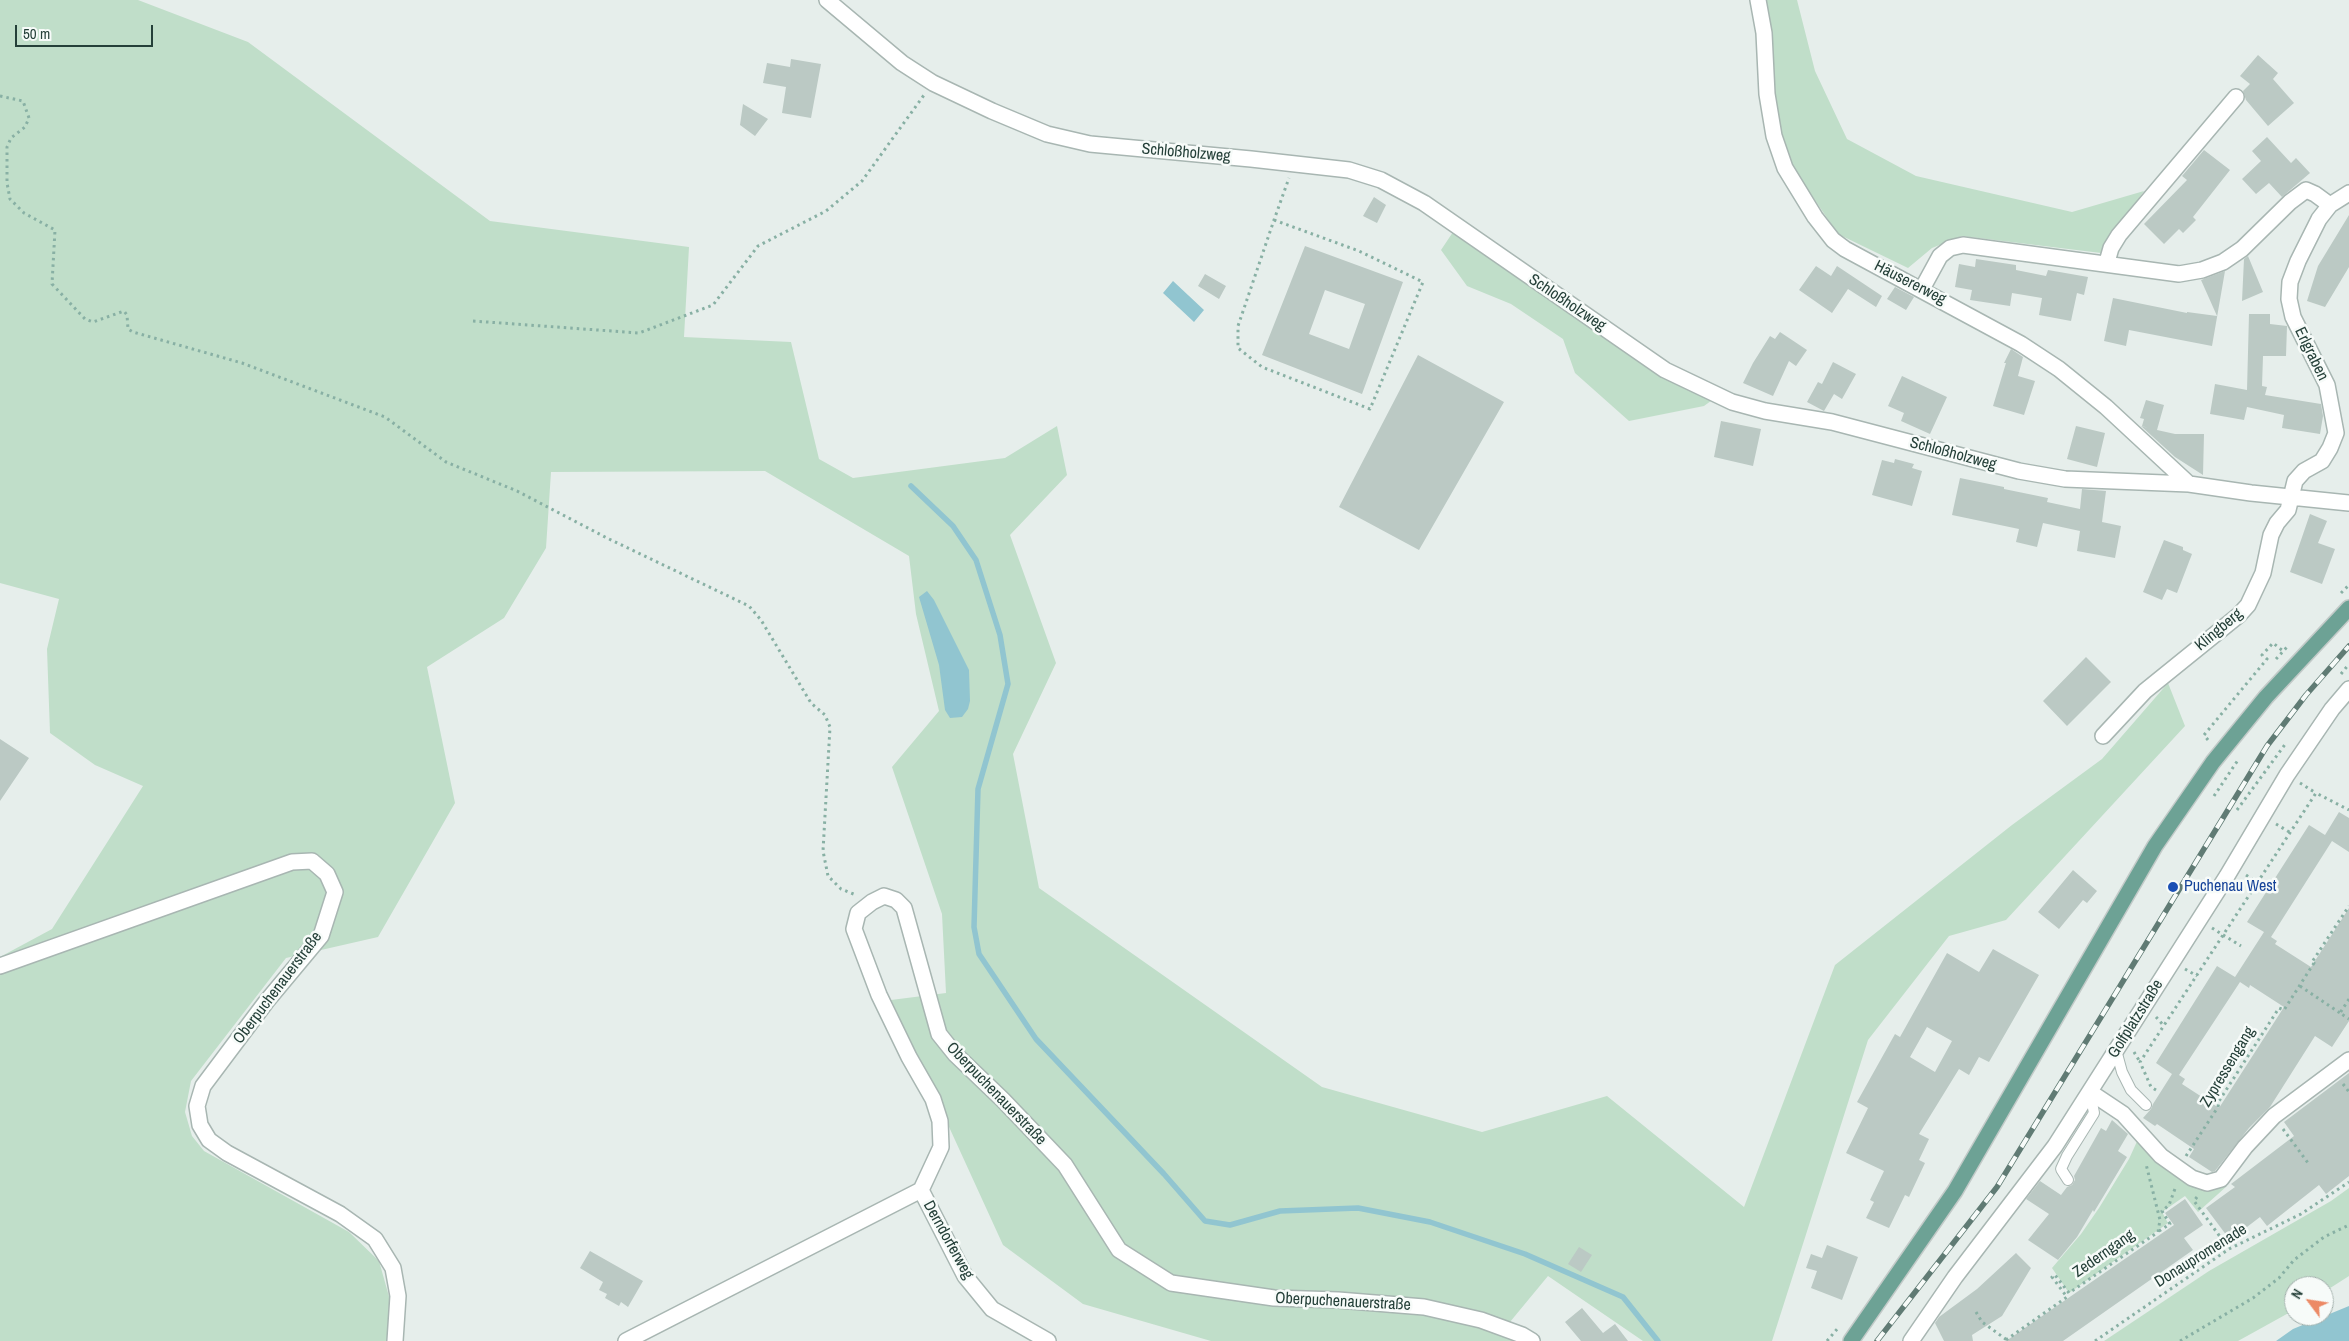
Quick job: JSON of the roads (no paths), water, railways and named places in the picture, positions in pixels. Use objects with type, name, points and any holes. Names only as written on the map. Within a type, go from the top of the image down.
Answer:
[{"type":"main road","points":[[1851,1341],[1956,1191],[2155,846],[2213,762],[2266,697],[2349,608]]},
{"type":"street","name":"Schloßholzweg","points":[[827,0],[902,63],[933,83],[1047,134],[1090,144],[1349,170],[1381,180],[1424,203],[1665,370],[1732,402],[1765,411],[1832,422],[2019,471],[2065,479],[2189,484],[2251,494],[2292,496],[2349,503]]},
{"type":"street","name":"Häusererweg","points":[[1758,0],[1764,33],[1767,94],[1774,136],[1785,168],[1815,217],[1833,240],[1845,249],[2021,344],[2058,369],[2106,407],[2189,484]]},
{"type":"street","points":[[2107,262],[2111,248],[2119,235],[2236,97]]},
{"type":"street","points":[[1922,289],[1940,256],[1950,248],[1963,245],[2054,258],[2107,262],[2179,274],[2202,270],[2223,262],[2242,249],[2290,202],[2306,190],[2330,205]]},
{"type":"street","name":"Erlgraben","points":[[2292,496],[2296,482],[2304,471],[2322,461],[2330,448],[2336,432],[2327,385],[2293,317],[2289,299],[2290,282],[2298,261],[2319,219],[2330,205],[2349,193]]},
{"type":"street","name":"Klingberg","points":[[2103,736],[2145,691],[2239,615],[2248,605],[2263,573],[2271,535],[2277,523],[2288,510],[2292,496]]},
{"type":"street","name":"Golfplatzstraße","points":[[1911,1341],[1955,1277],[2055,1146],[2199,920],[2312,737],[2349,689]]},
{"type":"street","name":"Oberpuchenauerstraße","points":[[0,966],[292,862],[312,861],[327,874],[335,892],[321,936],[266,1002],[203,1086],[197,1106],[200,1125],[209,1140],[226,1153],[340,1214],[375,1239],[393,1268],[398,1296],[395,1341]]},
{"type":"street","name":"Oberpuchenauerstraße","points":[[921,1190],[941,1147],[940,1121],[933,1099],[909,1057],[879,995],[854,929],[858,913],[872,902],[884,896],[896,900],[904,908],[939,1034],[955,1054],[1003,1100],[1065,1165],[1119,1250],[1171,1283],[1274,1298],[1424,1306],[1481,1320],[1522,1335],[1532,1341]]},
{"type":"street","points":[[2090,1092],[2123,1114],[2162,1156],[2192,1178],[2207,1183],[2221,1179],[2245,1147],[2274,1116],[2349,1060]]},
{"type":"street","points":[[626,1341],[921,1190]]},
{"type":"street","name":"Derndorferweg","points":[[921,1190],[965,1276],[992,1309],[1048,1341]]},
{"type":"lane","points":[[2116,1050],[2122,1072],[2131,1090],[2146,1105]]},
{"type":"lane","points":[[2068,1180],[2061,1168],[2094,1113],[2090,1092]]},
{"type":"water","points":[[1173,281],[1204,310],[1194,322],[1163,293]]},
{"type":"water","points":[[927,591],[934,600],[969,670],[970,701],[968,709],[962,717],[950,718],[945,710],[939,665],[919,597]]},
{"type":"water","points":[[2349,1306],[2349,1341],[2276,1341],[2300,1326],[2334,1326],[2334,1312]]},
{"type":"waterway","points":[[911,486],[953,526],[976,560],[1000,635],[1008,684],[978,789],[974,927],[979,954],[1036,1039],[1164,1174],[1205,1221],[1230,1225],[1280,1211],[1358,1208],[1430,1222],[1525,1254],[1623,1297],[1658,1341]]},
{"type":"railway","points":[[1877,1341],[1997,1187],[2267,746],[2306,695],[2349,646]]},
{"type":"place","name":"Puchenau West","points":[[2173,887]]}]
